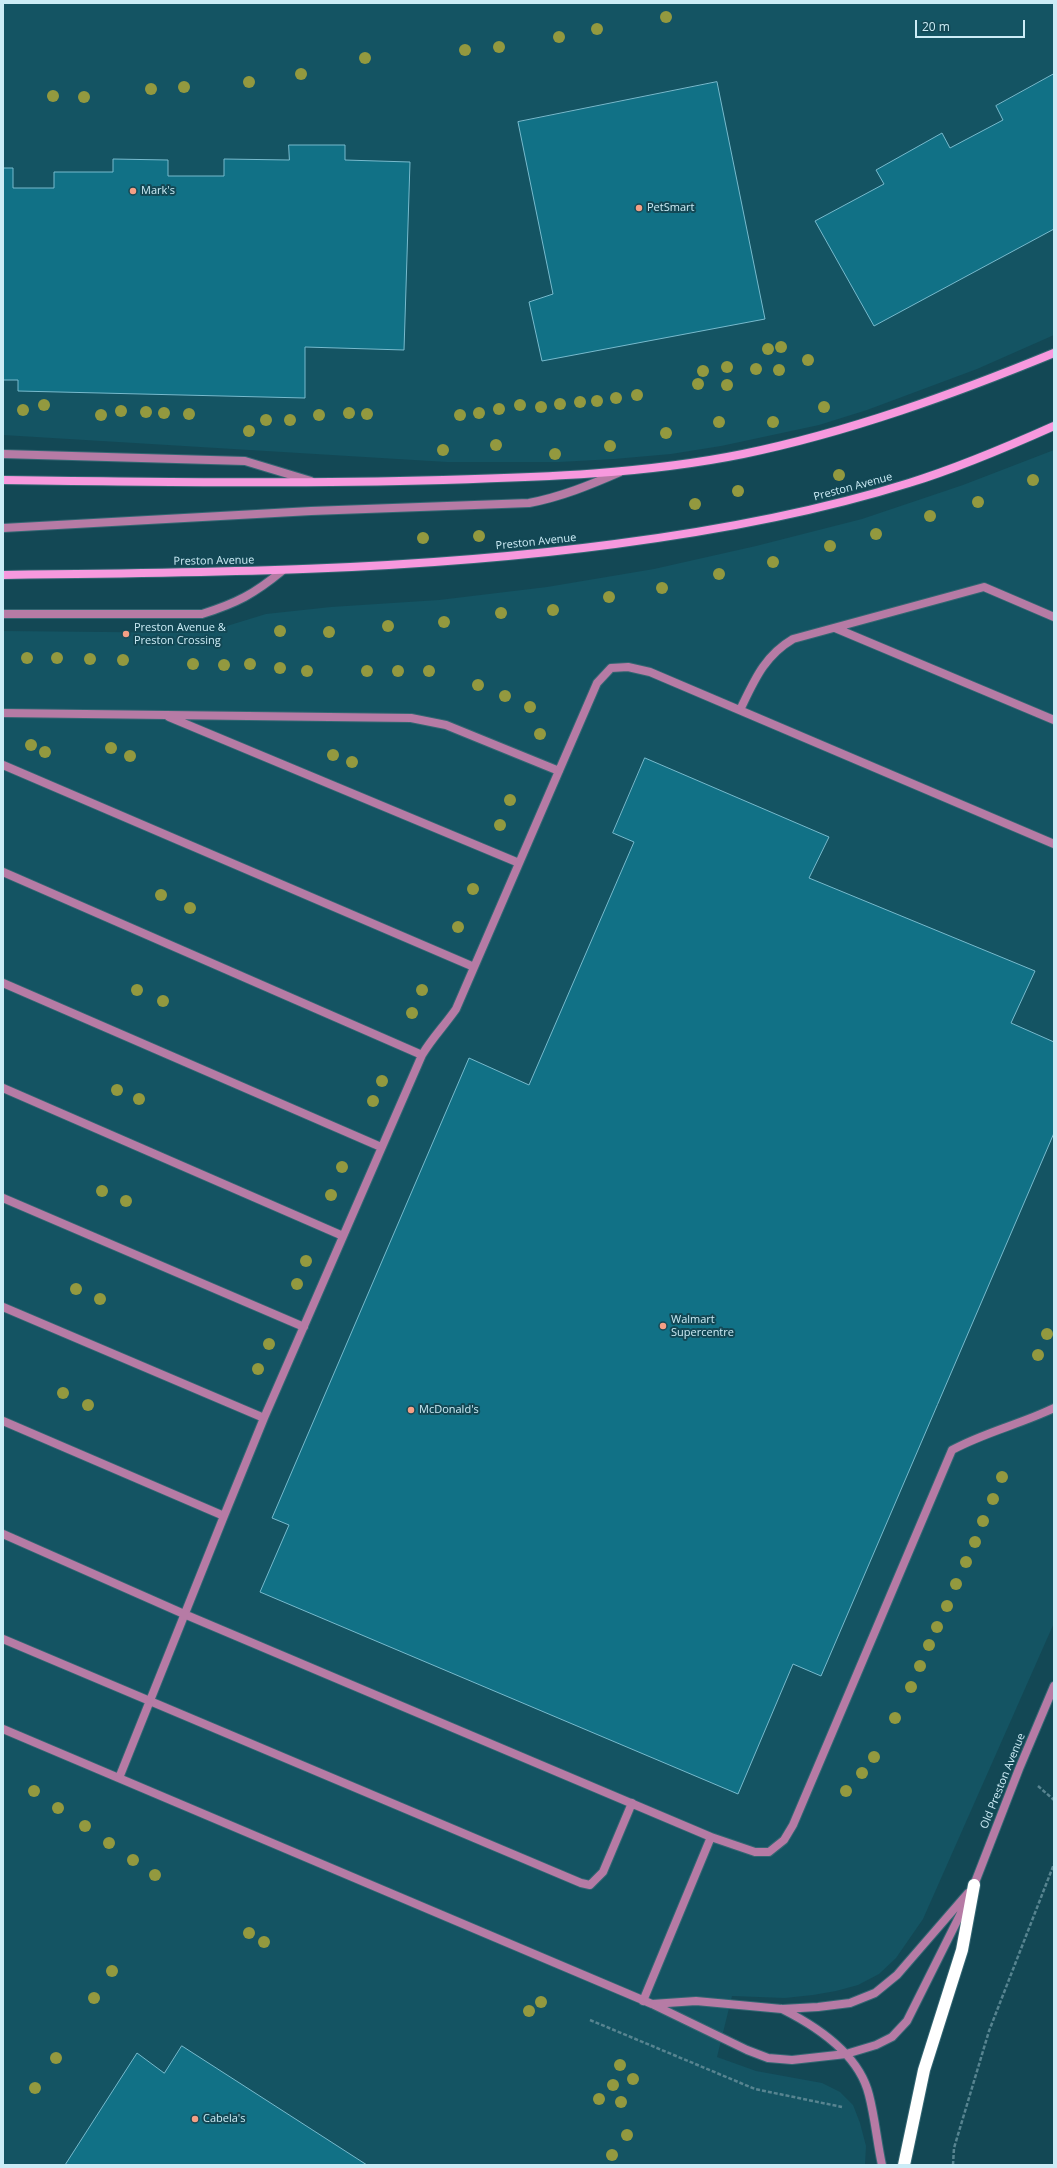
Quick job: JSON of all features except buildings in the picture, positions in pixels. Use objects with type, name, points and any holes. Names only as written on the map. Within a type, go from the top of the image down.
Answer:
[{"type":"highway","points":[[904,2165],[924,2070],[962,1950],[974,1885]]},
{"type":"main road","points":[[3,480],[318,483],[551,476],[620,472],[680,464],[782,445],[919,404],[1054,353]]},
{"type":"main road","name":"Preston Avenue","points":[[3,575],[282,571],[461,561],[540,554],[722,528],[848,501],[911,483],[971,461],[1054,426]]},
{"type":"street","points":[[3,454],[245,461],[318,483]]},
{"type":"street","points":[[3,528],[311,511],[529,503],[554,498],[585,488],[620,472]]},
{"type":"street","points":[[3,614],[202,614],[232,605],[258,590],[282,571]]},
{"type":"street","points":[[740,710],[760,670],[780,646],[793,639],[984,587],[1054,617]]},
{"type":"street","points":[[835,628],[1054,720]]},
{"type":"street","points":[[119,1778],[264,1418],[381,1147],[422,1055],[431,1039],[445,1025],[456,1009],[597,683],[611,668],[628,667],[650,672],[1054,844]]},
{"type":"street","points":[[3,713],[411,718],[428,720],[446,725],[559,771]]},
{"type":"street","points":[[164,715],[519,863]]},
{"type":"street","points":[[3,765],[474,967]]},
{"type":"street","points":[[3,872],[422,1055]]},
{"type":"street","points":[[3,984],[381,1147]]},
{"type":"street","points":[[3,1088],[343,1236]]},
{"type":"street","points":[[3,1198],[304,1327]]},
{"type":"street","points":[[3,1307],[264,1418]]},
{"type":"street","points":[[3,1534],[184,1614],[711,1837],[755,1852],[769,1852],[784,1840],[796,1818],[952,1450],[974,1438],[1011,1426],[1054,1408]]},
{"type":"street","points":[[3,1421],[224,1516]]},
{"type":"street","points":[[3,1639],[149,1702],[581,1883],[590,1885],[603,1872],[632,1803]]},
{"type":"street","name":"Old Preston Avenue","points":[[3,1729],[643,2000],[720,2038],[768,2058],[792,2060],[846,2054],[876,2045],[886,2040],[907,2021],[974,1885],[1019,1769],[1054,1686]]},
{"type":"street","points":[[643,2000],[711,1837]]},
{"type":"street","points":[[652,2004],[696,2001],[782,2009],[818,2008],[850,2003],[875,1993],[897,1975],[945,1917],[974,1885]]},
{"type":"street","points":[[782,2009],[809,2022],[846,2054],[860,2072],[869,2094],[882,2165]]},
{"type":"path","points":[[953,2165],[954,2148],[989,2031],[1054,1864]]},
{"type":"path","points":[[590,2020],[755,2089],[842,2107]]},
{"type":"shaded area","points":[[3,3],[1054,3],[1054,335],[977,369],[867,410],[819,425],[721,446],[671,454],[559,462],[447,462],[3,435]]},
{"type":"shaded area","points":[[1054,450],[1054,1623],[923,1919],[896,1958],[879,1974],[858,1985],[836,1991],[785,1998],[732,1996],[717,2057],[756,2071],[822,2083],[840,2092],[853,2105],[860,2123],[866,2146],[865,2165],[3,2165],[3,631],[204,633],[266,614],[331,607],[439,600],[547,587],[654,569],[756,546],[862,519],[963,485]]},
{"type":"place","name":"Mark's","points":[[133,191]]},
{"type":"place","name":"PetSmart","points":[[639,208]]},
{"type":"place","name":"Preston Avenue & Preston Crossing","points":[[126,634]]},
{"type":"place","name":"Walmart Supercentre","points":[[663,1326]]},
{"type":"place","name":"McDonald's","points":[[411,1410]]},
{"type":"place","name":"Cabela's","points":[[195,2119]]}]
